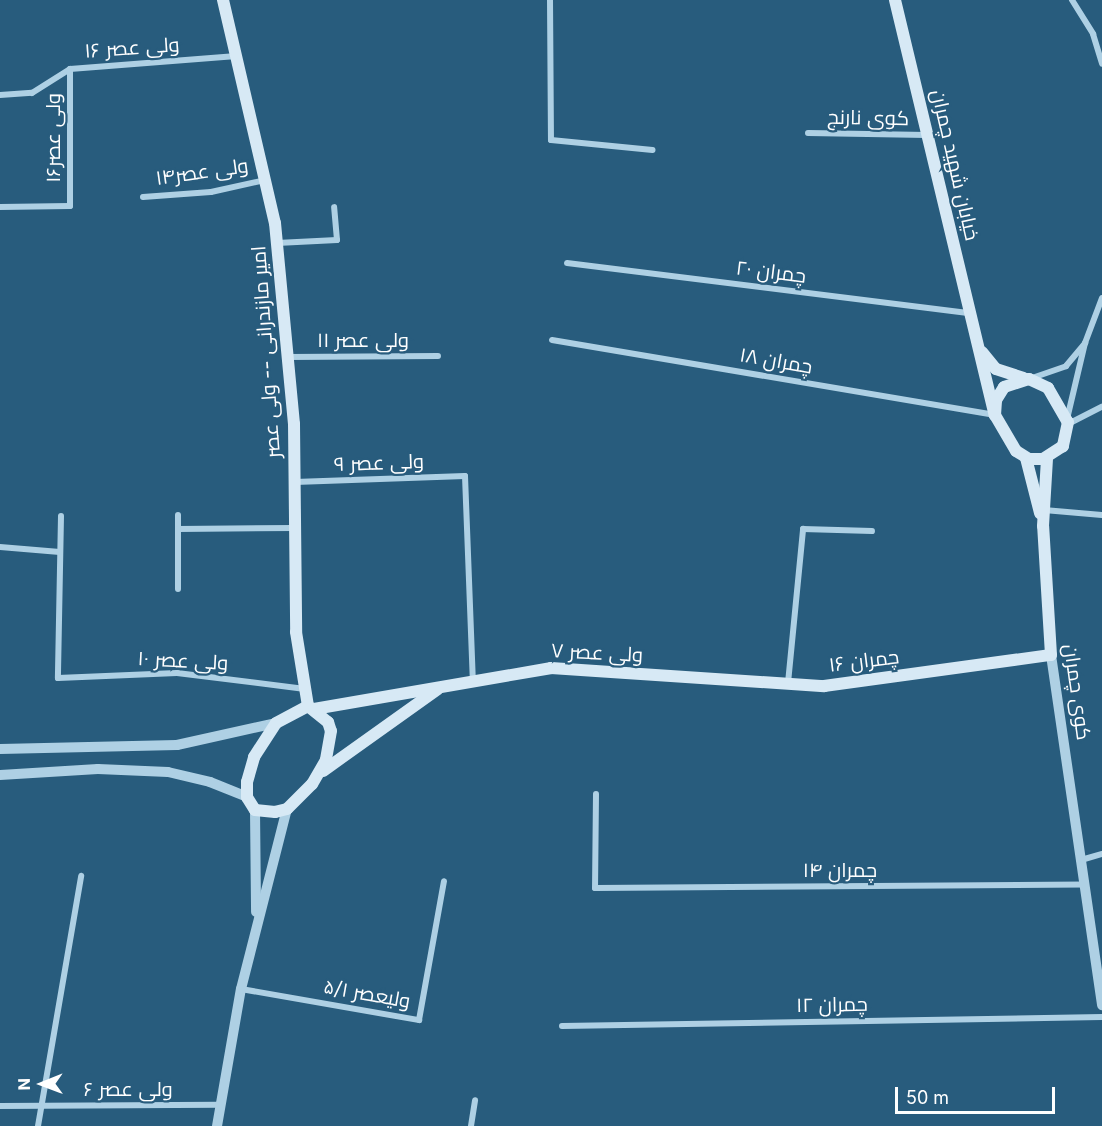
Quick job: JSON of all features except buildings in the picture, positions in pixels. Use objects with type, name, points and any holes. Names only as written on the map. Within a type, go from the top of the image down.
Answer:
[{"type":"main road","name":"امیر مازندرانی -- ولی عصر","points":[[223,0],[265,180],[277,243],[288,357],[295,482],[296,632],[311,708]]},
{"type":"main road","name":"خیابان شهید چمران","points":[[895,0],[995,415]]},
{"type":"main road","name":"خیابان شهید چمران","points":[[977,340],[992,366],[1026,379]]},
{"type":"main road","points":[[1026,379],[1048,388],[1068,423],[1063,446],[1047,458],[1026,458],[1013,448],[995,415],[1001,391],[1026,379]]},
{"type":"main road","name":"کوی چمران","points":[[1026,458],[1043,526]]},
{"type":"main road","name":"کوی چمران","points":[[1047,458],[1043,526],[1051,655]]},
{"type":"main road","name":"چمران ۱۶","points":[[681,678],[824,687],[1051,655]]},
{"type":"main road","name":"ولی عصر ۷","points":[[276,723],[311,708],[551,668],[681,678]]},
{"type":"main road","name":"ولی عصر ۷","points":[[318,774],[441,686]]},
{"type":"main road","points":[[276,723],[248,770],[247,797],[255,810],[275,812],[287,809],[318,774],[330,750],[331,731],[328,722],[311,708]]},
{"type":"street","points":[[550,0],[551,140],[653,150]]},
{"type":"street","points":[[1072,0],[1093,34],[1102,64]]},
{"type":"street","name":"ولی عصر ۱۶","points":[[0,95],[32,93],[70,69],[236,56]]},
{"type":"street","name":"ولی عصر۱۶","points":[[0,207],[70,206],[70,69]]},
{"type":"street","name":"کوی نارنج","points":[[808,133],[928,135]]},
{"type":"street","name":"ولی عصر۱۴","points":[[143,197],[211,192],[265,180]]},
{"type":"street","points":[[277,243],[337,240],[334,207]]},
{"type":"street","name":"چمران ۲۰","points":[[567,263],[970,313]]},
{"type":"street","points":[[1102,298],[1085,344],[1068,403],[1068,423],[1102,407]]},
{"type":"street","name":"چمران ۱۸","points":[[552,340],[995,415]]},
{"type":"street","points":[[1026,379],[1061,369],[1085,344]]},
{"type":"street","name":"ولی عصر ۱۱","points":[[288,357],[438,356]]},
{"type":"street","name":"ولی عصر ۹","points":[[295,482],[465,476],[473,680]]},
{"type":"street","points":[[1044,510],[1102,515]]},
{"type":"street","points":[[178,515],[178,590]]},
{"type":"street","points":[[0,547],[60,552],[61,516]]},
{"type":"street","points":[[178,529],[295,528]]},
{"type":"street","points":[[788,685],[803,529],[872,531]]},
{"type":"street","name":"ولی عصر ۱۰","points":[[60,552],[58,678],[177,673],[306,689]]},
{"type":"street","name":"کوی چمران","points":[[1051,655],[1102,1005]]},
{"type":"street","points":[[0,749],[177,745],[276,723]]},
{"type":"street","points":[[0,775],[98,769],[168,771],[210,782],[247,797]]},
{"type":"street","name":"چمران ۱۴","points":[[596,794],[595,888],[1085,885]]},
{"type":"street","points":[[217,1126],[241,989],[287,809]]},
{"type":"street","points":[[255,810],[256,926]]},
{"type":"street","points":[[1081,860],[1102,854]]},
{"type":"street","points":[[38,1126],[81,876]]},
{"type":"street","name":"ولیعصر ۵/۱","points":[[241,989],[418,1020],[444,881]]},
{"type":"street","name":"چمران ۱۲","points":[[562,1026],[1102,1017]]},
{"type":"street","points":[[471,1126],[475,1100]]},
{"type":"street","name":"ولی عصر ۶","points":[[0,1106],[219,1105]]}]
